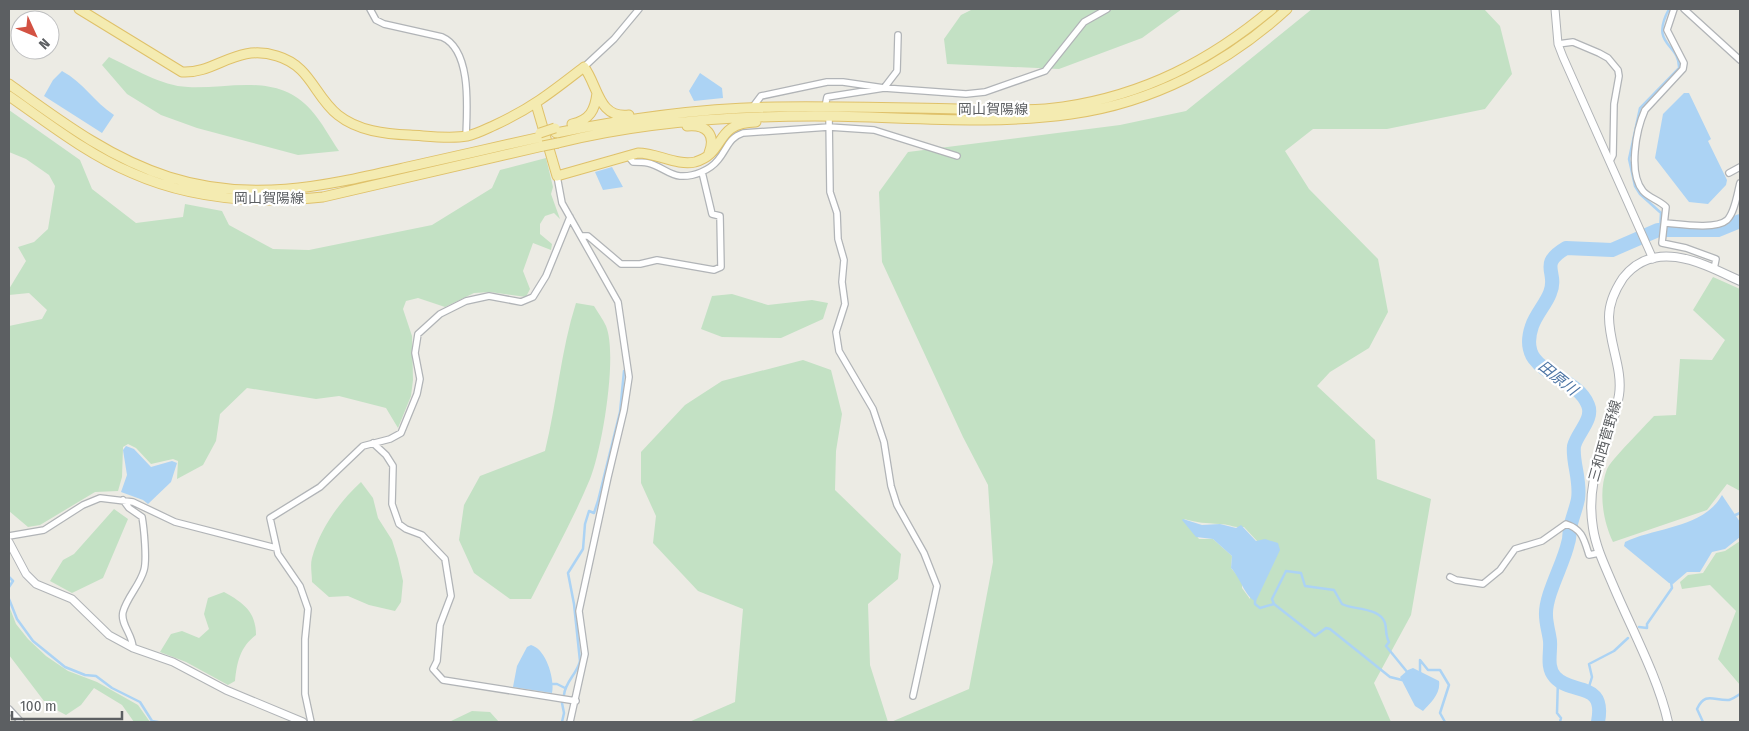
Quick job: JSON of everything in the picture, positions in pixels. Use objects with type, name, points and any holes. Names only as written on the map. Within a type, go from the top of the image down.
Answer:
[{"type":"main road","points":[[79,9],[182,72],[191,73],[230,57],[262,52],[293,62],[306,74],[329,106],[338,115],[374,132],[397,135],[466,136],[536,104],[584,67]]},
{"type":"main road","name":"岡山賀陽線","points":[[555,130],[633,118],[752,108],[825,107],[1016,110],[1062,107],[1104,99],[1170,76],[1209,56],[1243,33],[1272,9]]},
{"type":"main road","name":"岡山賀陽線","points":[[9,84],[78,134],[107,150],[169,177],[217,187],[251,190],[322,186],[525,140],[541,139],[558,142],[611,131],[727,118],[829,116],[1005,119],[1073,114],[1105,107],[1176,84],[1212,66],[1251,39],[1287,9]]},
{"type":"main road","name":"岡山賀陽線","points":[[584,67],[592,77],[604,108],[614,114],[678,109],[689,112]]},
{"type":"main road","name":"岡山賀陽線","points":[[9,96],[72,140],[132,173],[192,193],[251,201],[288,201],[323,197],[541,139],[555,130],[587,118],[592,113],[597,92]]},
{"type":"main road","points":[[536,104],[557,176]]},
{"type":"main road","name":"岡山賀陽線","points":[[557,176],[628,156],[652,153],[684,162],[694,162],[716,150],[729,129],[739,124],[784,122],[818,116]]},
{"type":"main road","name":"岡山賀陽線","points":[[611,131],[631,133],[694,126],[705,128],[713,139],[709,154]]},
{"type":"main road","name":"三和西菅野線","points":[[1668,722],[1657,688],[1599,553],[1593,528],[1592,486],[1594,471],[1618,403],[1620,385],[1609,317],[1611,301],[1626,275],[1643,262],[1670,256],[1686,258],[1740,281]]},
{"type":"street","points":[[370,9],[376,20],[384,24],[442,37],[454,47],[463,67],[466,85],[466,136]]},
{"type":"street","points":[[584,67],[614,39],[639,9]]},
{"type":"street","points":[[752,108],[761,96],[827,82],[966,94],[986,92],[1045,72],[1084,22],[1107,9]]},
{"type":"street","points":[[1555,9],[1558,44],[1653,259]]},
{"type":"street","points":[[1674,9],[1667,30],[1684,63],[1683,69],[1645,110],[1641,118],[1634,155],[1634,166],[1639,184],[1644,192],[1666,207],[1662,243],[1686,248],[1716,258],[1714,269]]},
{"type":"street","points":[[1684,9],[1740,60]]},
{"type":"street","points":[[825,107],[827,97],[884,88],[897,71],[898,36]]},
{"type":"street","points":[[1558,44],[1572,42],[1599,52],[1608,58],[1618,70],[1610,161]]},
{"type":"street","points":[[829,116],[830,192],[837,213],[838,239],[844,260],[842,282],[845,304],[836,332],[839,351],[873,410],[884,442],[891,486],[897,505],[924,553],[938,586],[913,696]]},
{"type":"street","points":[[628,156],[633,162],[649,163],[680,176],[702,172],[718,160],[727,143],[734,136],[743,132],[829,126],[874,130],[957,156]]},
{"type":"street","points":[[1729,173],[1740,167]]},
{"type":"street","points":[[581,236],[588,236],[621,264],[640,264],[657,260],[714,270],[721,267],[720,216],[712,214],[702,172]]},
{"type":"street","points":[[557,176],[562,203],[618,302],[629,377],[624,410],[579,611],[585,654],[570,722]]},
{"type":"street","points":[[1665,224],[1714,226],[1722,223],[1732,212],[1740,183]]},
{"type":"street","points":[[311,722],[305,694],[305,639],[308,609],[300,586],[278,554],[270,518],[320,487],[362,446],[390,439],[401,433],[417,394],[420,379],[415,353],[418,334],[440,314],[466,301],[489,296],[521,302],[533,297],[546,276],[570,216]]},
{"type":"street","points":[[373,443],[386,455],[393,466],[392,504],[399,524],[422,535],[445,559],[450,596],[440,626],[436,652],[437,662],[434,669],[443,680],[576,701]]},
{"type":"street","points":[[9,536],[44,530],[100,498],[133,502],[175,522],[276,548]]},
{"type":"street","points":[[123,500],[128,508],[142,517],[144,531],[143,546],[146,561],[144,571],[123,613],[134,648]]},
{"type":"street","points":[[1450,577],[1456,580],[1483,584],[1500,570],[1515,549],[1542,541],[1566,524],[1575,527],[1583,534],[1588,555],[1599,553]]},
{"type":"street","points":[[9,542],[26,574],[36,584],[72,599],[109,635],[134,648],[172,662],[226,690],[303,722]]},
{"type":"street","points":[[9,709],[21,722]]},
{"type":"green space","points":[[973,9],[1182,9],[1142,38],[1059,69],[947,64],[944,39],[961,15]]},
{"type":"green space","points":[[1312,9],[1484,9],[1500,26],[1512,74],[1485,109],[1387,129],[1313,129],[1285,151],[1309,189],[1378,259],[1388,312],[1369,348],[1330,372],[1317,386],[1375,440],[1377,479],[1431,499],[1411,615],[1374,683],[1391,722],[891,722],[969,689],[993,562],[988,485],[963,437],[882,262],[879,192],[908,152],[1120,125],[1186,111]],"holes":[[[1184,519],[1202,523],[1244,527],[1258,542],[1250,599],[1242,588],[1242,581],[1231,568],[1232,556],[1213,539],[1199,539]]]},
{"type":"green space","points":[[109,57],[147,76],[178,86],[253,85],[283,91],[298,98],[311,110],[339,151],[298,155],[197,128],[161,115],[127,94],[102,65]]},
{"type":"green space","points":[[9,110],[80,160],[92,189],[136,223],[183,217],[185,204],[222,211],[229,225],[273,249],[309,250],[432,225],[492,188],[500,170],[546,158],[553,187],[551,194],[560,219],[554,213],[545,216],[540,224],[540,234],[552,244],[551,250],[533,243],[523,271],[530,289],[526,297],[490,292],[474,293],[445,307],[418,298],[406,301],[403,309],[412,336],[413,380],[411,396],[398,428],[386,408],[339,396],[316,399],[247,388],[220,414],[216,441],[203,465],[177,479],[178,461],[173,459],[151,464],[136,448],[128,444],[123,447],[122,477],[118,491],[95,492],[40,525],[28,527],[9,511],[9,326],[42,319],[47,310],[29,293],[9,295],[9,289],[26,261],[18,247],[34,242],[48,229],[55,186],[49,175],[26,159],[9,152]]},
{"type":"green space","points":[[1713,277],[1740,289],[1740,491],[1727,484],[1707,510],[1613,542],[1604,516],[1602,497],[1607,469],[1654,416],[1676,415],[1680,359],[1712,360],[1725,340],[1693,310]]},
{"type":"green space","points":[[732,294],[768,305],[812,300],[828,303],[823,319],[781,338],[722,337],[701,329],[712,296]]},
{"type":"green space","points":[[576,303],[594,306],[606,326],[610,358],[604,425],[590,479],[531,599],[510,599],[474,573],[459,540],[464,505],[480,476],[545,451]]},
{"type":"green space","points":[[803,360],[831,370],[842,414],[836,451],[835,490],[901,554],[898,579],[868,604],[870,665],[888,722],[689,722],[735,702],[743,609],[698,591],[653,543],[656,516],[641,483],[641,452],[685,405],[722,381]]},
{"type":"green space","points":[[361,482],[373,498],[378,518],[392,540],[398,559],[403,581],[401,602],[395,611],[369,605],[348,596],[329,597],[312,582],[311,561],[325,526],[345,498]]},
{"type":"green space","points":[[114,509],[128,519],[103,578],[72,593],[50,581],[63,560],[74,554]]},
{"type":"green space","points":[[1740,541],[1740,685],[1718,659],[1736,611],[1710,585],[1682,589],[1680,582],[1688,575],[1703,573],[1716,553],[1725,551]]},
{"type":"green space","points":[[224,592],[248,609],[254,620],[256,635],[243,650],[238,661],[235,681],[228,685],[186,662],[160,652],[171,634],[182,631],[199,638],[209,629],[204,614],[208,598]]},
{"type":"green space","points":[[9,606],[16,624],[28,639],[46,656],[68,671],[97,682],[138,705],[150,722],[134,722],[122,705],[94,688],[81,705],[66,715],[47,705],[9,655]]},
{"type":"green space","points":[[472,711],[490,712],[499,722],[449,722]]},
{"type":"water","points":[[62,71],[114,115],[102,133],[44,96],[53,80]]},
{"type":"water","points":[[700,73],[722,88],[723,98],[694,101],[689,91]]},
{"type":"water","points":[[1684,93],[1689,93],[1711,139],[1708,141],[1727,180],[1726,185],[1708,204],[1689,202],[1655,158],[1663,114]]},
{"type":"water","points":[[612,167],[623,187],[603,190],[595,172]]},
{"type":"water","points":[[126,446],[134,449],[151,467],[172,461],[177,463],[171,482],[148,504],[143,500],[121,492],[127,475],[123,450]]},
{"type":"water","points":[[1722,495],[1740,522],[1740,537],[1725,549],[1712,552],[1700,572],[1687,572],[1673,584],[1669,583],[1624,546],[1625,542],[1637,537],[1678,525],[1704,514],[1714,506]]},
{"type":"water","points":[[1183,519],[1202,525],[1220,524],[1236,528],[1241,525],[1256,541],[1265,539],[1278,543],[1280,550],[1256,601],[1249,596],[1231,568],[1232,556],[1213,539],[1196,537]]},
{"type":"water","points":[[531,645],[541,652],[545,658],[551,673],[552,693],[513,687],[517,666],[527,647]]},
{"type":"water","points":[[1413,668],[1439,681],[1437,694],[1423,711],[1415,706],[1400,677]]},
{"type":"waterway","points":[[1660,230],[1661,213],[1640,194],[1635,186],[1629,159],[1640,108],[1679,68],[1675,53],[1667,43],[1662,30],[1669,9]]},
{"type":"waterway","name":"田原川","points":[[1598,722],[1599,709],[1597,700],[1592,694],[1562,683],[1552,673],[1550,641],[1546,622],[1548,598],[1569,541],[1570,528],[1578,499],[1579,492],[1574,446],[1587,421],[1589,410],[1581,394],[1539,364],[1532,354],[1529,342],[1532,326],[1550,293],[1552,286],[1550,269],[1553,259],[1566,248],[1612,250],[1658,230],[1718,230],[1740,221]]},
{"type":"waterway","points":[[564,695],[566,686],[580,661],[574,604],[568,573],[583,549],[585,524],[589,511],[594,513],[598,501],[620,412],[624,371]]},
{"type":"waterway","points":[[1733,516],[1740,513]]},
{"type":"waterway","points":[[1274,604],[1272,599],[1286,571],[1301,573],[1305,586],[1334,590],[1342,604],[1378,614],[1385,623],[1389,642],[1386,646],[1408,673]]},
{"type":"waterway","points":[[9,577],[13,581],[9,587]]},
{"type":"waterway","points":[[1639,627],[1647,628],[1647,624],[1672,588],[1671,582]]},
{"type":"waterway","points":[[9,599],[17,619],[33,641],[65,667],[85,675],[96,676],[112,688],[140,702],[152,721],[158,722]]},
{"type":"waterway","points":[[1255,600],[1255,604],[1260,608],[1274,604],[1315,636],[1326,628],[1330,629],[1390,677],[1402,680]]},
{"type":"waterway","points":[[1588,690],[1592,677],[1589,664],[1614,651],[1628,638]]},
{"type":"waterway","points":[[1420,673],[1420,660],[1428,670],[1440,670],[1449,685],[1440,713],[1445,722]]},
{"type":"waterway","points":[[1558,679],[1557,713],[1561,718],[1560,722]]},
{"type":"waterway","points":[[551,684],[557,684],[565,688]]},
{"type":"waterway","points":[[1703,722],[1697,709],[1703,700],[1710,698],[1729,700],[1740,694]]},
{"type":"waterway","points":[[562,703],[564,713],[562,722]]}]
